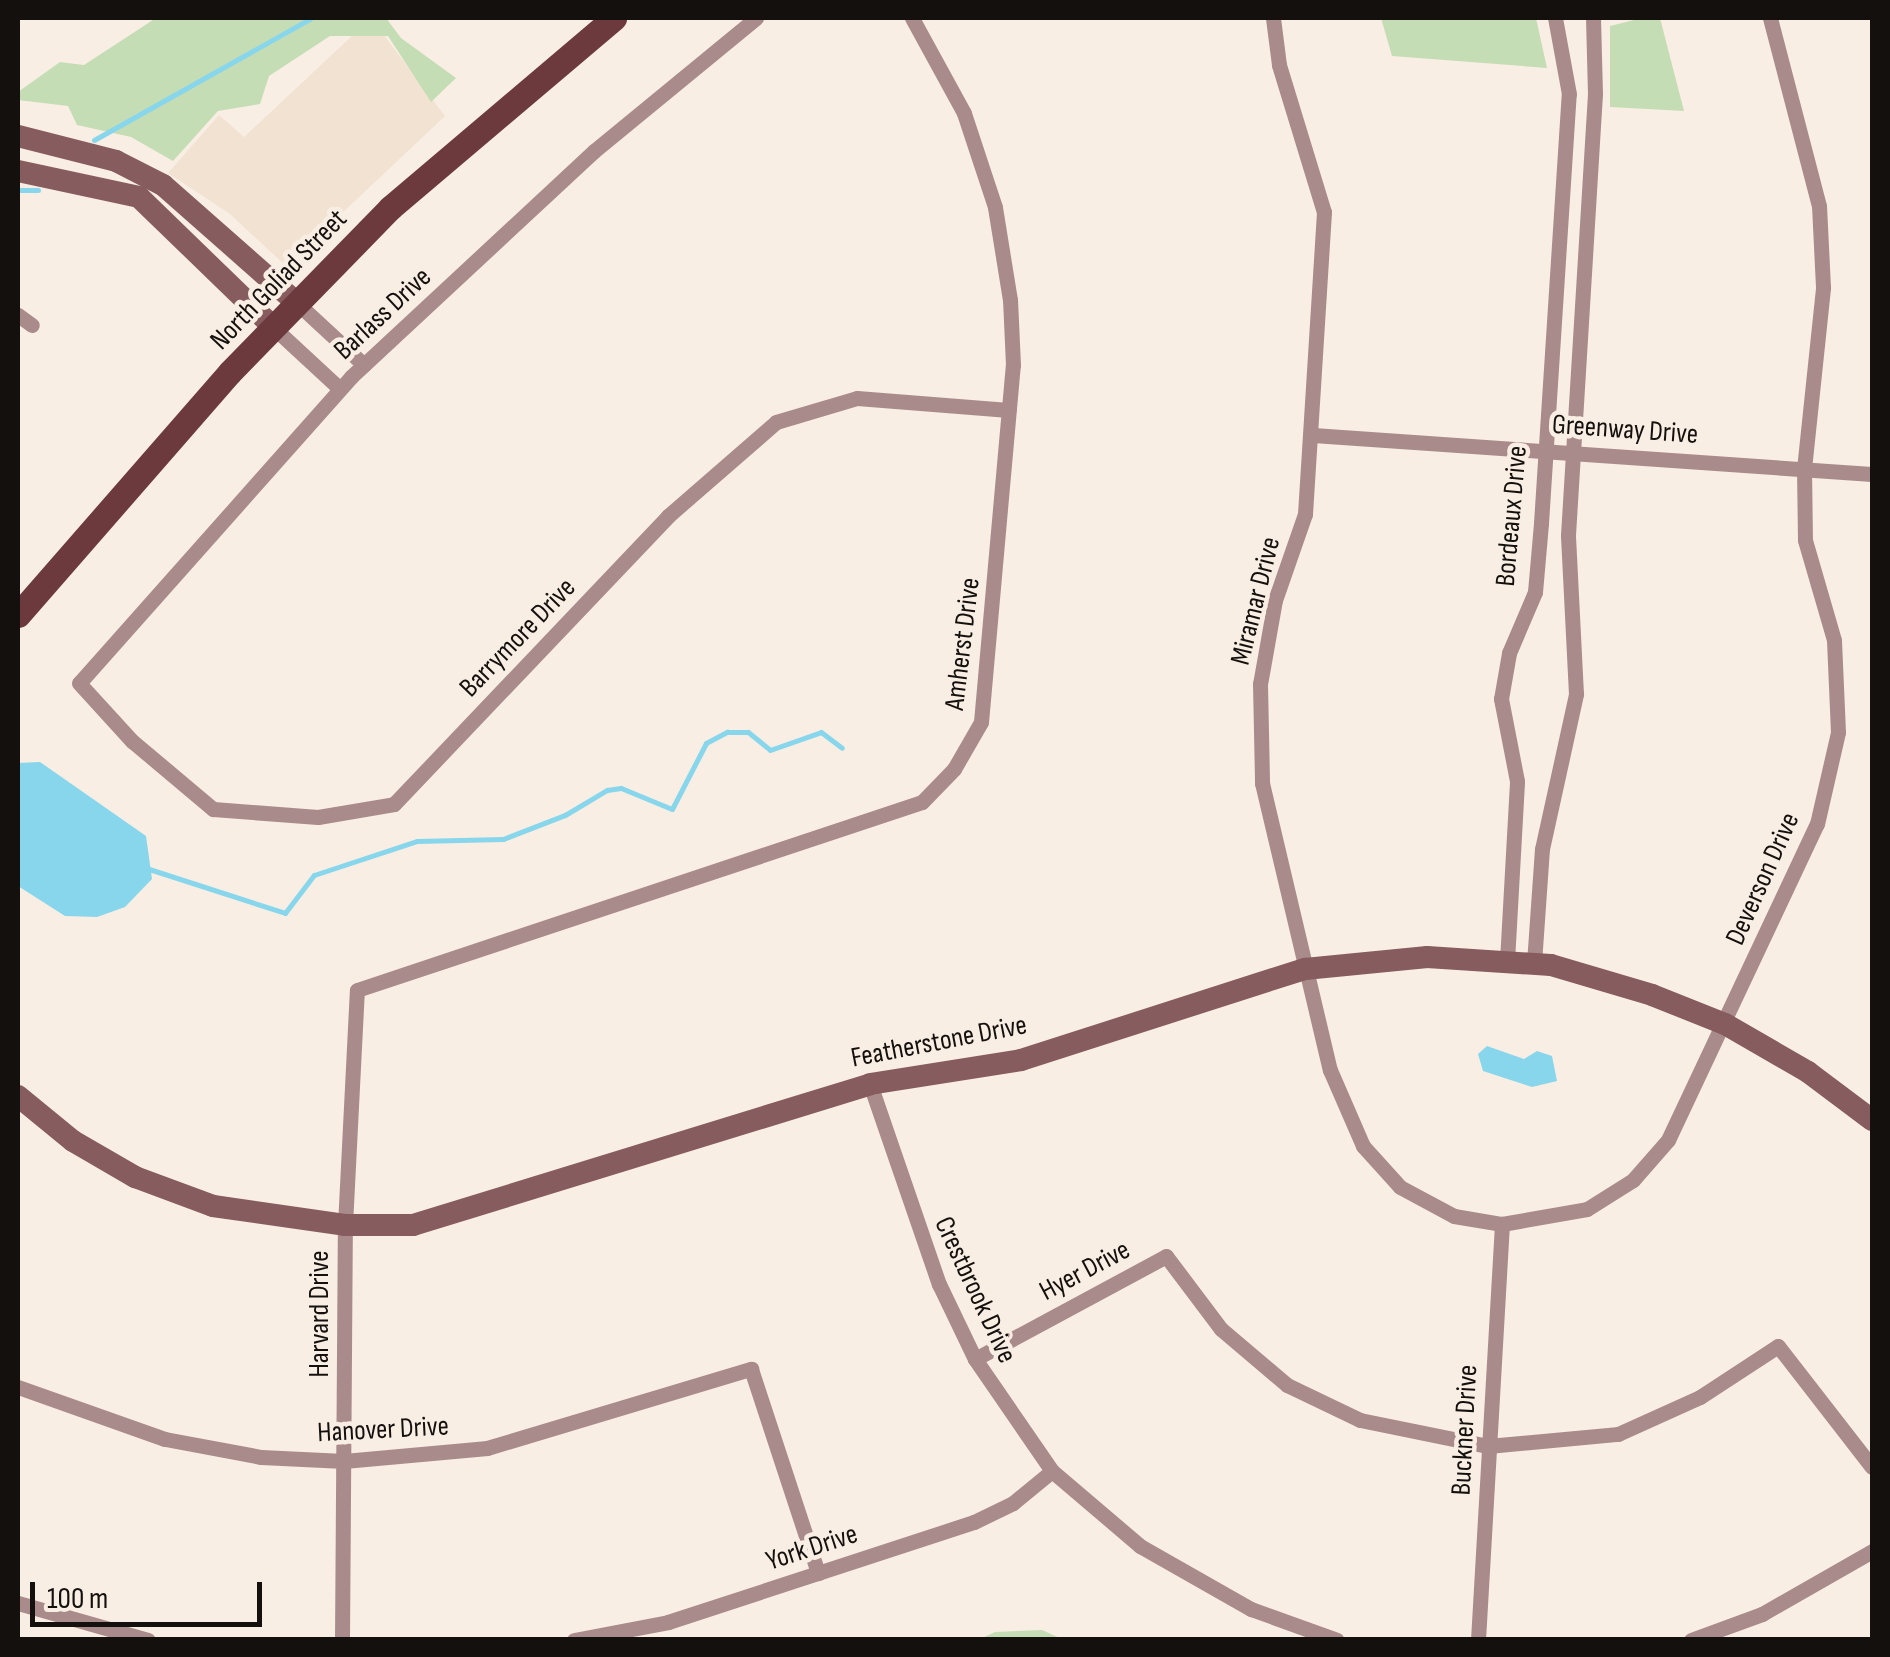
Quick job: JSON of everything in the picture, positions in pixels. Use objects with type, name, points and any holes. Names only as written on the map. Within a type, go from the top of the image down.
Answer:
[{"type":"main road","name":"North Goliad Street","points":[[18,615],[297,303],[442,160],[614,18]]},
{"type":"street","name":"Barlass Drive","points":[[79,683],[364,365],[594,152],[756,18]]},
{"type":"street","name":"Amherst Drive","points":[[357,990],[922,802],[954,769],[981,722],[989,690],[1009,410],[1010,300],[994,207],[964,112],[912,18]]},
{"type":"street","name":"Miramar Drive","points":[[1273,18],[1279,65],[1324,212],[1313,435],[1305,514],[1276,600],[1260,684],[1262,784],[1340,1100],[1363,1146],[1400,1187],[1454,1216],[1502,1224]]},
{"type":"street","name":"Bordeaux Drive","points":[[1507,961],[1517,782],[1502,699],[1508,653],[1535,592],[1569,94],[1555,18]]},
{"type":"street","name":"Bordeaux Drive","points":[[1534,964],[1542,849],[1576,694],[1570,451],[1595,94],[1593,18]]},
{"type":"street","name":"Deverson Drive","points":[[1502,1224],[1587,1209],[1633,1180],[1668,1140],[1816,824],[1838,732],[1834,640],[1804,540],[1804,470],[1823,287],[1819,206],[1770,18]]},
{"type":"street","points":[[18,136],[116,160],[188,204],[364,365]]},
{"type":"street","points":[[18,171],[139,197],[173,224],[273,328],[340,389]]},
{"type":"street","points":[[173,224],[188,204]]},
{"type":"street","points":[[1558,249],[1584,252]]},
{"type":"street","points":[[18,315],[32,324]]},
{"type":"street","name":"Barrymore Drive","points":[[79,683],[132,741],[213,809],[318,816],[394,804],[668,516],[776,422],[858,398],[1009,410]]},
{"type":"street","name":"Greenway Drive","points":[[1313,435],[1872,474]]},
{"type":"street","name":"Featherstone Drive","points":[[18,1096],[73,1141],[135,1178],[213,1206],[346,1225],[413,1225],[489,1206],[870,1084],[1022,1060],[1305,969],[1427,957],[1534,964],[1652,995],[1725,1024],[1808,1072],[1872,1120]]},
{"type":"street","name":"Harvard Drive","points":[[342,1640],[346,1225],[357,990]]},
{"type":"street","name":"Crestbrook Drive","points":[[870,1084],[938,1284],[975,1359],[1052,1470],[1140,1546],[1251,1608],[1337,1640]]},
{"type":"street","name":"Buckner Drive","points":[[1478,1640],[1502,1224]]},
{"type":"street","name":"Hyer Drive","points":[[975,1359],[1166,1256],[1221,1329],[1286,1385],[1360,1420],[1488,1446]]},
{"type":"street","points":[[1488,1446],[1618,1434],[1700,1397],[1778,1346],[1872,1467]]},
{"type":"street","name":"Hanover Drive","points":[[18,1387],[166,1439],[261,1457],[344,1461],[487,1448],[751,1369],[818,1573]]},
{"type":"street","name":"York Drive","points":[[574,1640],[668,1622],[974,1522],[1013,1503],[1052,1470]]},
{"type":"street","points":[[1691,1640],[1762,1614],[1872,1550]]},
{"type":"street","points":[[18,1603],[148,1640]]},
{"type":"shaded area","points":[[371,18],[445,116],[286,266],[230,214],[168,173],[219,115],[244,137]]},
{"type":"green space","points":[[156,18],[386,18],[401,38],[456,78],[431,102],[388,36],[330,36],[269,76],[260,104],[218,111],[173,161],[131,137],[77,125],[68,106],[18,100],[18,92],[60,62],[84,65]]},
{"type":"green space","points":[[1381,18],[1536,18],[1547,68],[1392,56]]},
{"type":"green space","points":[[1660,18],[1684,111],[1610,107],[1610,26]]},
{"type":"green space","points":[[1042,1630],[1062,1639],[980,1639],[995,1632]]},
{"type":"water","points":[[40,762],[146,836],[152,879],[125,907],[97,917],[65,916],[18,886],[18,763]]},
{"type":"water","points":[[1487,1046],[1524,1059],[1537,1051],[1552,1056],[1557,1081],[1532,1087],[1483,1071],[1478,1054]]},
{"type":"waterway","points":[[94,140],[311,18]]},
{"type":"waterway","points":[[18,190],[38,190]]},
{"type":"waterway","points":[[149,869],[285,913],[314,875],[417,841],[503,839],[565,815],[607,790],[621,788],[672,809],[706,743],[727,732],[748,732],[770,750],[821,732],[842,748]]}]
